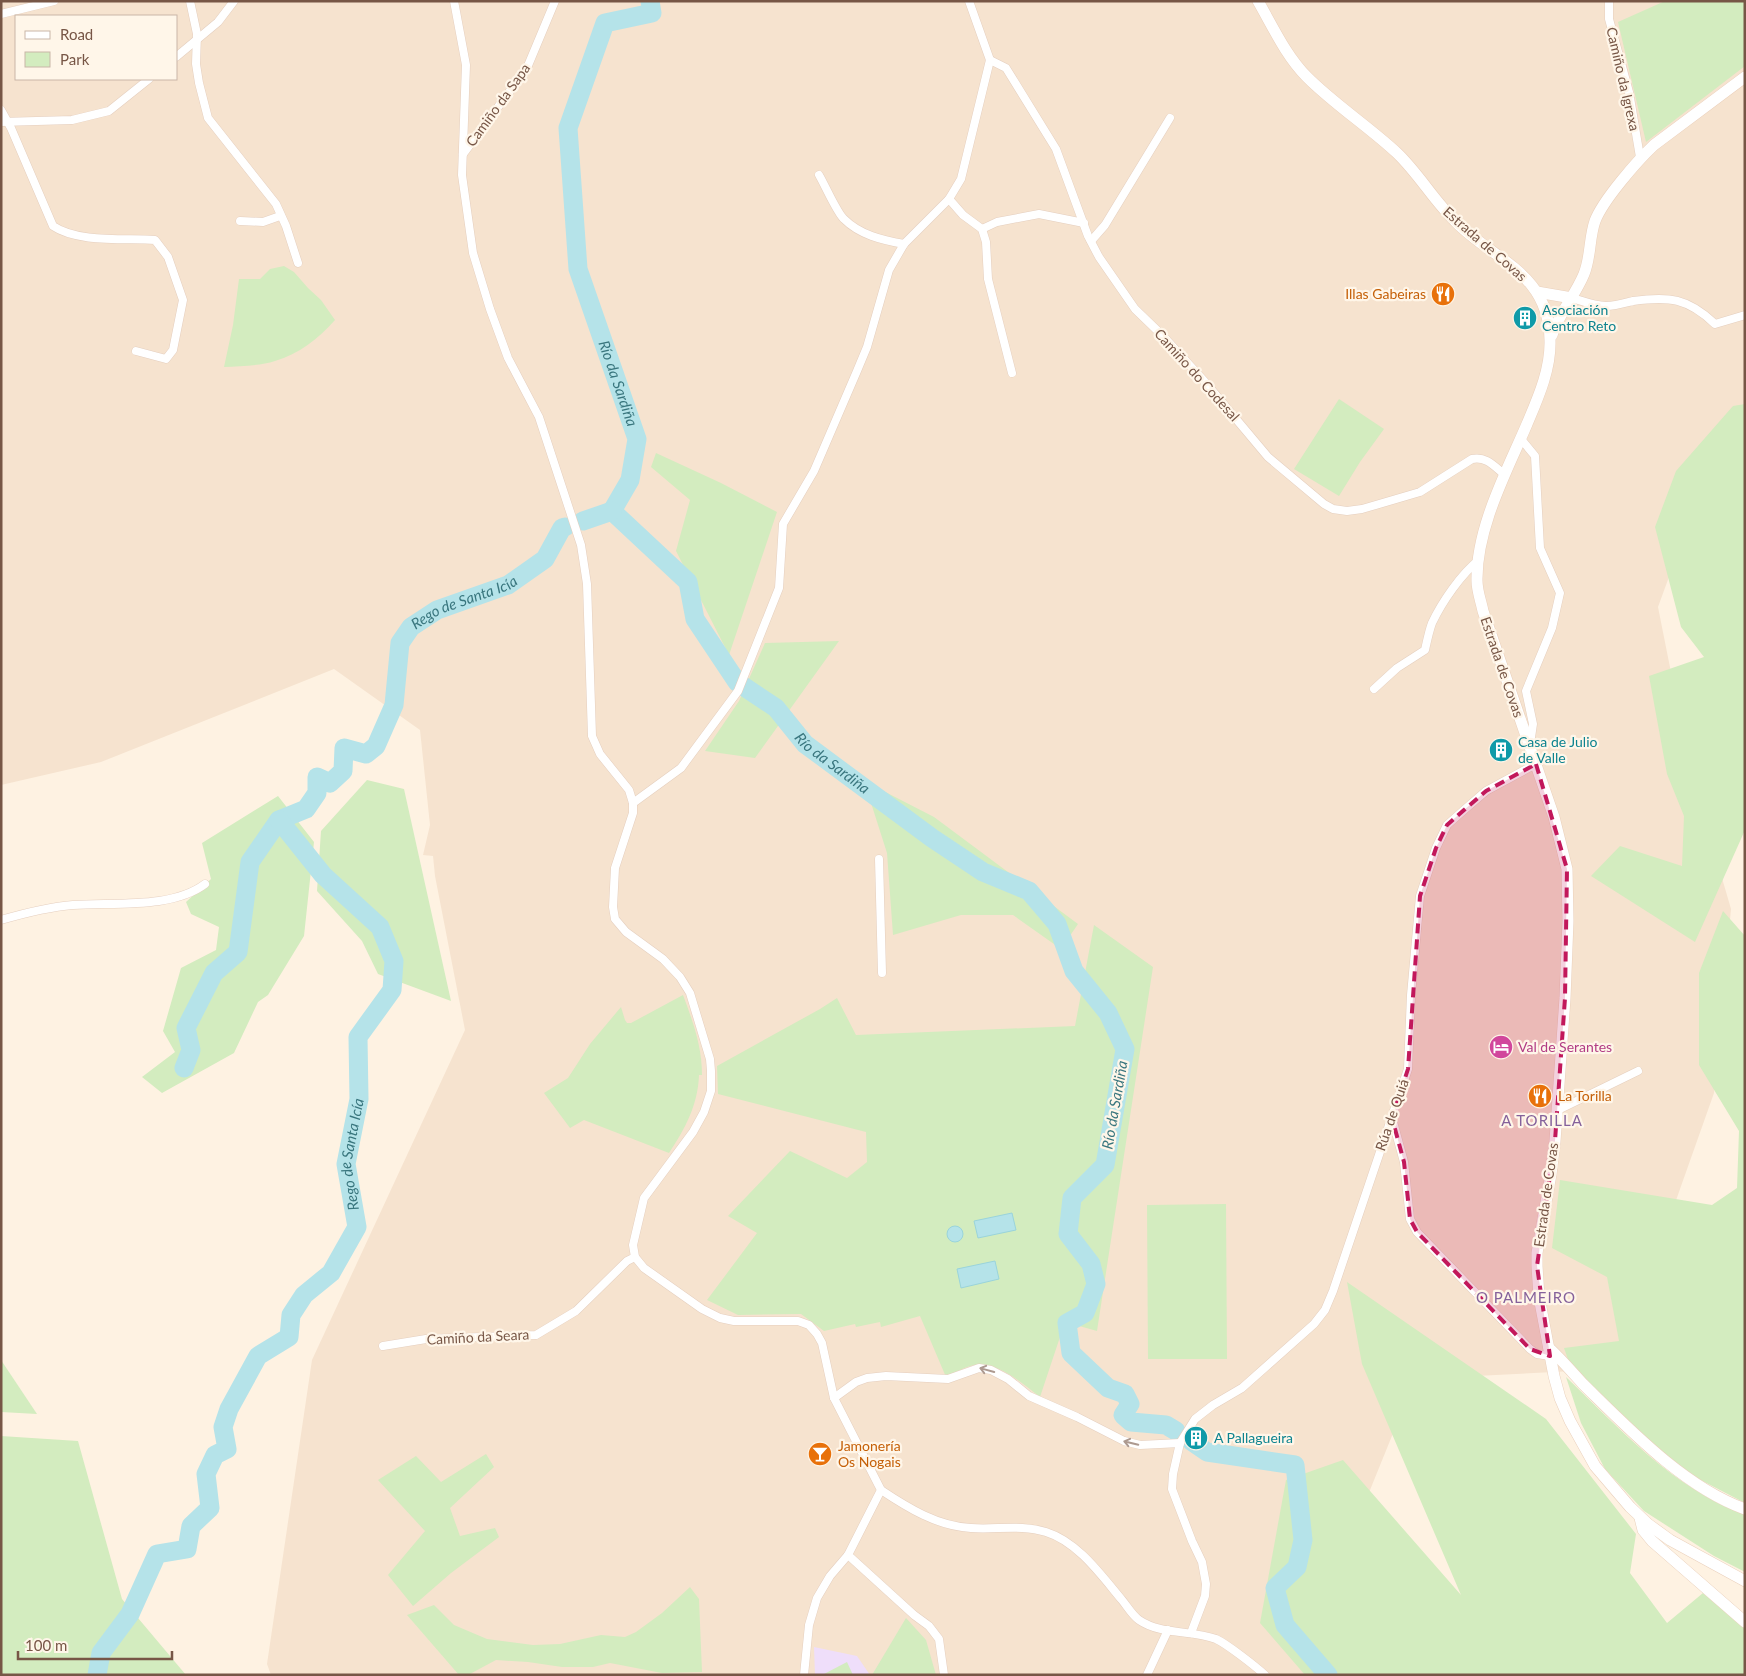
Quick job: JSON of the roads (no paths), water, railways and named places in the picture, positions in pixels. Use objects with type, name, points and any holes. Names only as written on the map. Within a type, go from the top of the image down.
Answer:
[{"type":"main road","name":"Estrada de Covas","points":[[1258,1],[1290,56],[1308,78],[1398,154],[1456,223],[1524,276],[1537,292],[1546,311],[1550,342],[1545,376],[1493,504],[1479,560],[1477,582],[1483,611],[1554,817],[1567,869],[1568,921],[1565,998],[1551,1174],[1537,1253],[1539,1297],[1560,1398],[1570,1421],[1595,1466],[1640,1518]]},
{"type":"main road","points":[[1550,342],[1557,321],[1572,298],[1585,272],[1598,215],[1640,157],[1745,76]]},
{"type":"main road","points":[[1537,292],[1572,298]]},
{"type":"main road","points":[[1546,311],[1572,298]]},
{"type":"main road","points":[[1550,1352],[1631,1431],[1674,1467],[1710,1492],[1745,1508]]},
{"type":"main road","points":[[1640,1518],[1670,1540],[1745,1581]]},
{"type":"main road","points":[[1640,1518],[1643,1530],[1652,1541],[1745,1622]]},
{"type":"street","points":[[1,14],[54,1]]},
{"type":"street","points":[[190,1],[196,34],[199,83],[208,118],[276,204],[286,226],[298,264]]},
{"type":"street","points":[[178,55],[218,22],[234,1]]},
{"type":"street","points":[[454,1],[466,65],[463,154],[464,193],[473,253],[490,309],[508,358],[539,417],[581,545],[587,584],[592,736],[600,754],[629,790],[633,803],[633,813],[615,868],[613,907],[616,919],[626,932],[668,965],[680,977],[690,992],[710,1059],[711,1091],[704,1112],[693,1132],[644,1198],[633,1245],[634,1257],[644,1268],[680,1294],[702,1309],[720,1318],[798,1321],[809,1325],[822,1343],[834,1398],[881,1490],[907,1507],[933,1519],[953,1525],[971,1528],[1032,1528],[1048,1532],[1068,1543],[1089,1561],[1138,1619],[1149,1625],[1217,1640],[1265,1675]]},
{"type":"street","name":"Camiño da Sapa","points":[[463,154],[527,68],[555,1]]},
{"type":"street","points":[[633,803],[681,768],[738,690],[778,588],[783,524],[814,471],[867,347],[889,270],[904,244],[948,199],[961,179],[990,60],[969,1]]},
{"type":"street","name":"Camiño da Igrexa","points":[[1610,1],[1608,19],[1629,92],[1640,157]]},
{"type":"street","name":"Camiño do Codesal","points":[[990,60],[1006,68],[1056,149],[1091,241],[1135,309],[1163,336],[1205,382],[1268,457],[1324,504],[1332,509],[1347,511],[1362,509],[1420,492],[1472,459],[1487,460],[1505,474]]},
{"type":"street","points":[[4,122],[72,120],[109,111],[148,80]]},
{"type":"street","points":[[1,110],[4,122],[53,226],[68,233],[91,237],[155,240],[168,257],[184,300],[173,350],[166,359],[136,351]]},
{"type":"street","points":[[1091,241],[1105,225],[1170,118]]},
{"type":"street","points":[[819,175],[843,218],[860,231],[880,240],[904,244]]},
{"type":"street","points":[[948,199],[962,215],[982,229],[986,242],[988,279],[1012,373]]},
{"type":"street","points":[[982,229],[997,222],[1039,214],[1084,223]]},
{"type":"street","points":[[240,221],[263,222],[280,216]]},
{"type":"street","points":[[1572,298],[1606,306],[1658,298],[1673,298],[1691,306],[1715,324],[1745,315]]},
{"type":"street","points":[[1521,439],[1535,456],[1540,548],[1560,594],[1552,628],[1526,691],[1533,724],[1529,746]]},
{"type":"street","points":[[1374,689],[1397,668],[1425,650],[1432,625],[1440,609],[1468,568],[1479,560]]},
{"type":"street","name":"Rúa de Quiá","points":[[1191,1633],[1205,1596],[1206,1584],[1202,1562],[1172,1489],[1172,1474],[1180,1443],[1195,1419],[1242,1388],[1314,1324],[1325,1310],[1408,1069],[1411,995],[1420,896],[1436,848],[1448,825],[1486,791],[1536,764]]},
{"type":"street","points":[[879,859],[882,973]]},
{"type":"street","points":[[1,920],[44,909],[72,905],[158,902],[176,898],[205,884]]},
{"type":"street","points":[[1556,1111],[1638,1072]]},
{"type":"street","points":[[1392,1118],[1404,1162],[1410,1219],[1417,1232],[1530,1349],[1537,1354],[1550,1352]]},
{"type":"street","name":"Camiño da Seara","points":[[383,1346],[426,1338],[536,1334],[576,1311],[627,1261],[634,1257]]},
{"type":"street","points":[[834,1398],[856,1382],[867,1378],[886,1376],[948,1379],[979,1368],[991,1370],[1008,1379],[1029,1396],[1077,1416],[1124,1442],[1140,1445],[1180,1443]]},
{"type":"street","points":[[804,1675],[809,1625],[818,1598],[830,1576],[848,1555],[881,1490]]},
{"type":"street","points":[[848,1555],[914,1615],[929,1626],[939,1639],[944,1675]]},
{"type":"street","points":[[1147,1675],[1168,1630]]},
{"type":"water","points":[[1012,1213],[1016,1230],[978,1238],[974,1221]]},
{"type":"water","points":[[955,1226],[963,1234],[955,1242],[947,1234]]},
{"type":"water","points":[[995,1261],[999,1279],[961,1288],[957,1269]]},
{"type":"waterway","name":"Río da Sardiña","points":[[650,1],[652,13],[605,23],[568,128],[578,269],[637,439],[630,480],[612,511],[688,582],[695,619],[737,682],[776,708],[805,744],[932,838],[983,872],[1029,891],[1057,924],[1074,971],[1108,1013],[1125,1049],[1105,1165],[1072,1198],[1068,1234],[1091,1264],[1096,1284],[1085,1313],[1067,1323],[1071,1353],[1108,1388],[1125,1394],[1130,1404],[1123,1415],[1131,1422],[1166,1425],[1176,1431]]},
{"type":"waterway","name":"Rego de Santa Icía","points":[[583,521],[612,511]]},
{"type":"waterway","name":"Rego de Santa Icía","points":[[184,1068],[191,1050],[186,1028],[214,973],[238,952],[250,862],[279,820],[306,809],[317,793],[317,777],[330,783],[343,771],[344,748],[366,754],[376,746],[394,705],[400,643],[411,627],[437,610],[508,585],[545,559],[562,528],[565,527]]},
{"type":"waterway","name":"Rego de Santa Icía","points":[[97,1675],[101,1653],[130,1614],[157,1554],[187,1549],[191,1526],[210,1508],[206,1474],[215,1455],[227,1449],[223,1427],[229,1409],[258,1356],[289,1337],[291,1315],[304,1295],[331,1273],[357,1227],[346,1164],[359,1099],[358,1037],[392,990],[394,961],[380,927],[323,875],[279,820]]},
{"type":"waterway","name":"Río da Sardiña","points":[[1191,1441],[1207,1452],[1295,1465],[1303,1540],[1297,1567],[1275,1588],[1285,1625],[1328,1675]]},
{"type":"place","name":"Illas Gabeiras","points":[[1443,294]]},
{"type":"place","name":"Asociación Centro Reto","points":[[1525,318]]},
{"type":"place","name":"Casa de Julio de Valle","points":[[1501,750]]},
{"type":"place","name":"Val de Serantes","points":[[1501,1047]]},
{"type":"place","name":"La Torilla","points":[[1540,1096]]},
{"type":"place","name":"A Pallagueira","points":[[1196,1438]]},
{"type":"place","name":"Jamonería Os Nogais","points":[[820,1454]]},
{"type":"district","name":"A TORILLA","points":[[1542,1121]]},
{"type":"district","name":"O PALMEIRO","points":[[1526,1298]]}]
